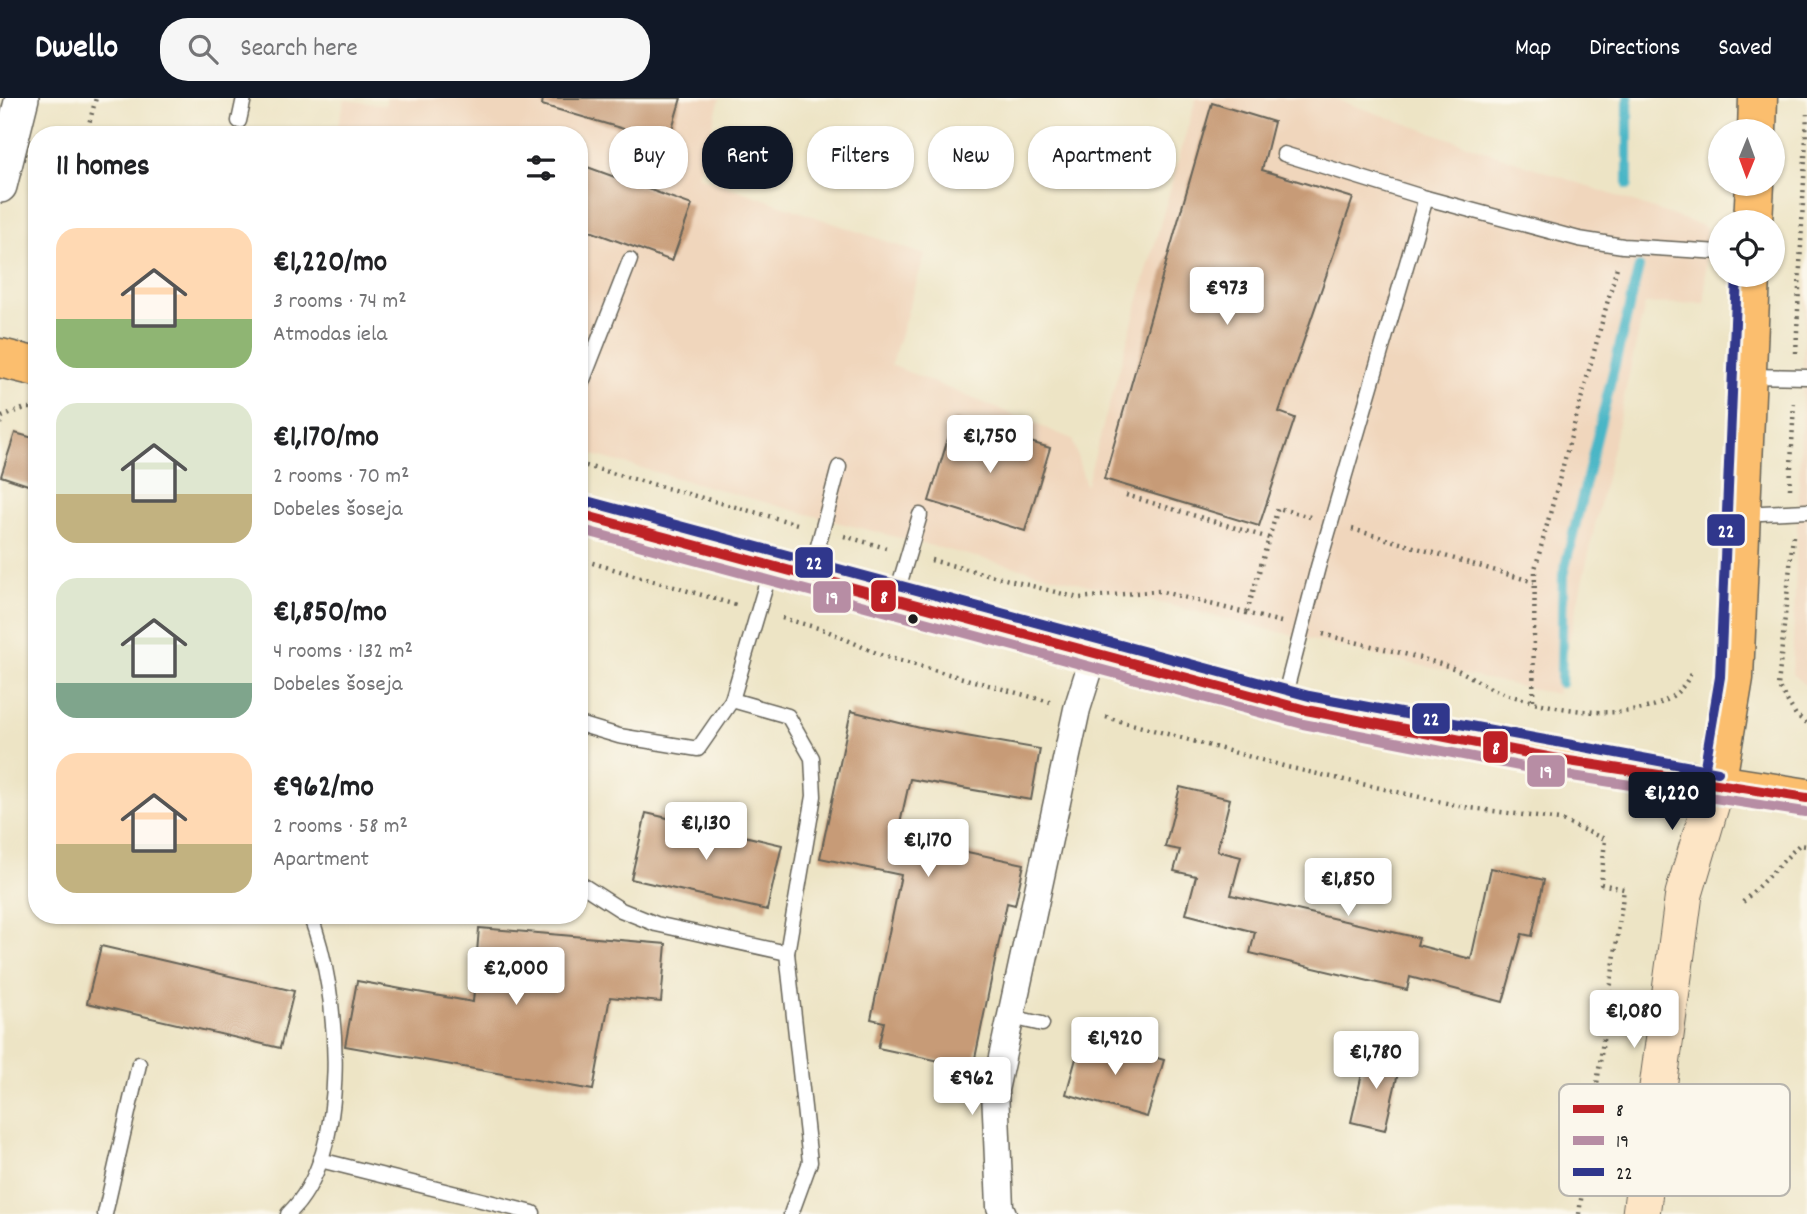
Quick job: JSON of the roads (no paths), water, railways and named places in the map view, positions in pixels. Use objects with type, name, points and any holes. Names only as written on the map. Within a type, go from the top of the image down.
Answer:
[{"type":"main road","points":[[1757,119],[1758,98]]},
{"type":"main road","points":[[1658,1084],[1684,894],[1716,786],[1734,678],[1750,287]]},
{"type":"main road","points":[[0,358],[28,365]]},
{"type":"main road","points":[[588,516],[1283,704],[1558,759],[1716,786],[1807,798]]},
{"type":"main road","points":[[1641,1214],[1643,1196]]},
{"type":"street","points":[[0,186],[22,98]]},
{"type":"street","points":[[1003,1214],[1000,1207],[995,1090],[1077,709],[1094,655]]},
{"type":"lane","points":[[239,121],[244,98]]},
{"type":"lane","points":[[1284,155],[1426,198],[1579,239],[1623,246],[1708,251]]},
{"type":"lane","points":[[1283,704],[1331,523],[1426,198]]},
{"type":"lane","points":[[588,367],[630,260]]},
{"type":"lane","points":[[1745,375],[1807,377]]},
{"type":"lane","points":[[810,577],[839,467]]},
{"type":"lane","points":[[1739,514],[1807,511]]},
{"type":"lane","points":[[895,600],[920,515]]},
{"type":"lane","points":[[588,727],[620,736],[698,750],[732,700],[771,567]]},
{"type":"lane","points":[[732,700],[788,716],[812,758],[814,796],[787,953],[810,1162],[791,1214]]},
{"type":"lane","points":[[588,889],[621,910],[656,925],[787,953]]},
{"type":"lane","points":[[288,1214],[305,1198],[320,1160],[335,1093],[334,1015],[321,942],[314,924]]},
{"type":"lane","points":[[1011,1017],[1042,1024]]},
{"type":"lane","points":[[106,1214],[139,1064]]},
{"type":"lane","points":[[320,1160],[533,1213]]},
{"type":"waterway","points":[[1628,98],[1628,185]]},
{"type":"waterway","points":[[1561,683],[1563,575],[1639,267]]}]
